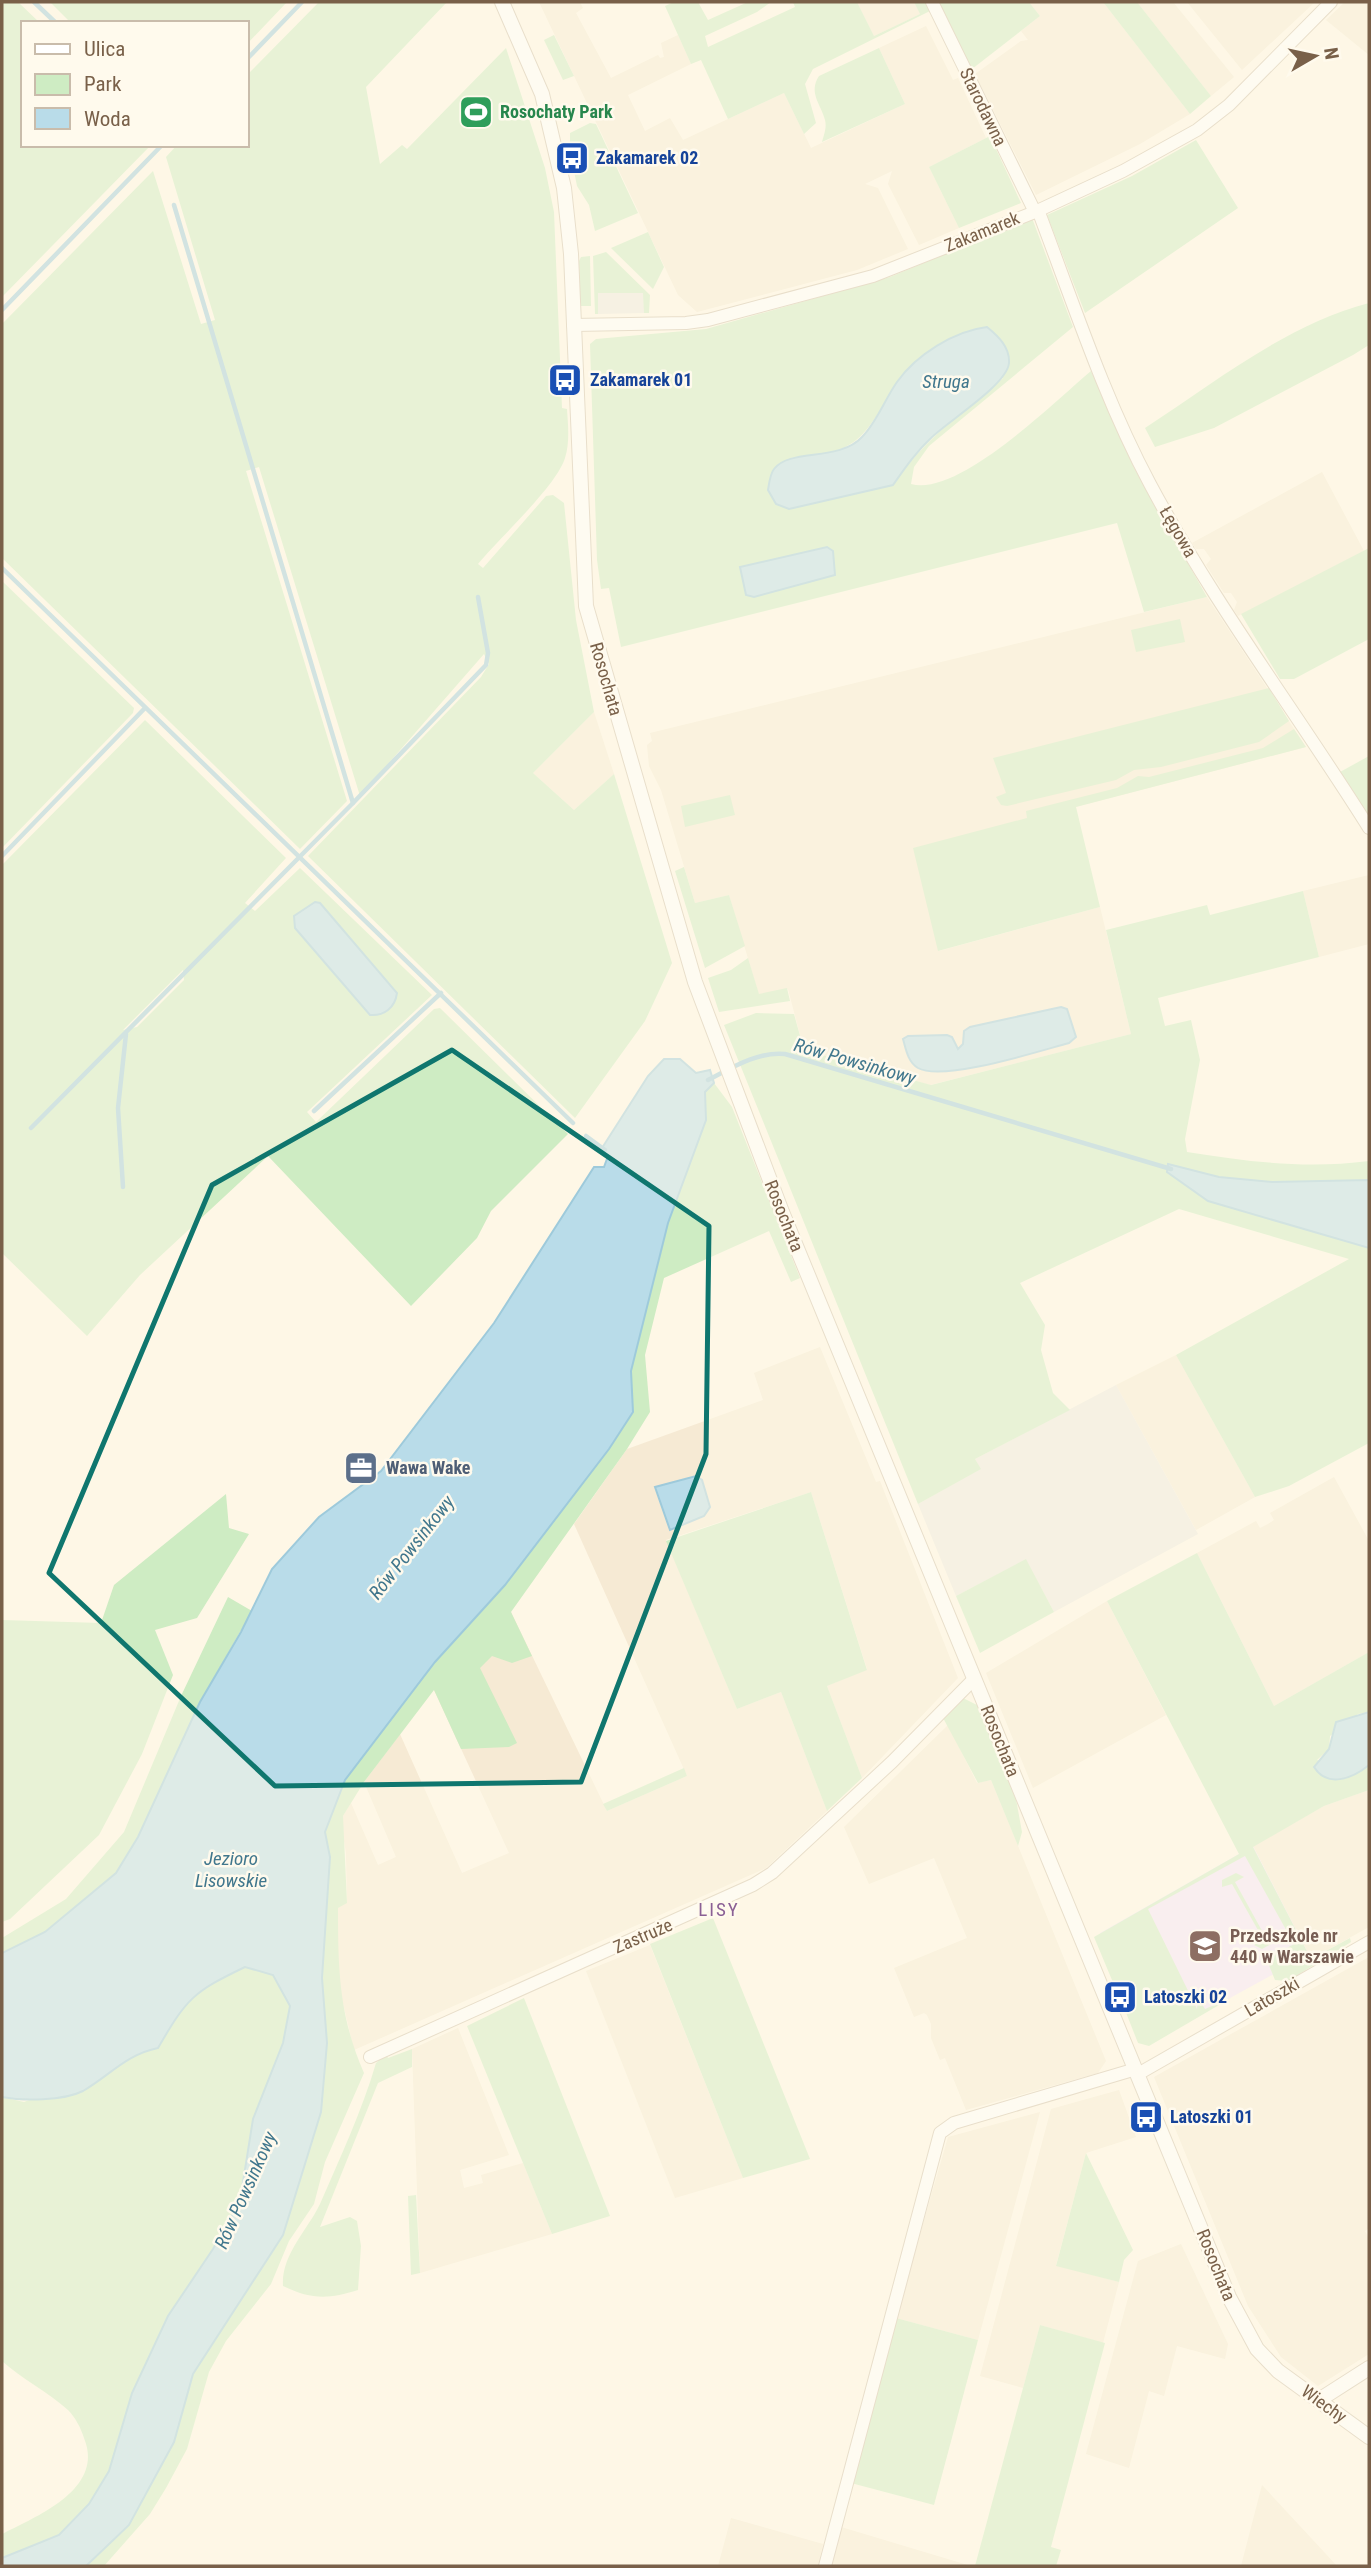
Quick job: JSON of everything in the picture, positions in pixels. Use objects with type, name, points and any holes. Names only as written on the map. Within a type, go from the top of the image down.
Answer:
[{"type":"street","name":"Rosochata","points":[[502,2],[542,94],[553,134],[567,209],[586,606],[695,982],[731,1081],[1229,2297],[1257,2349],[1278,2371]]},
{"type":"street","name":"Starodawna","points":[[932,2],[1037,211]]},
{"type":"street","name":"Zakamarek","points":[[573,325],[685,323],[708,320],[873,276],[1037,211],[1123,171],[1197,130],[1249,87],[1331,2]]},
{"type":"street","name":"Łęgowa","points":[[1037,211],[1110,397],[1150,485],[1216,595],[1369,828]]},
{"type":"street","name":"Zastruże","points":[[370,2057],[753,1885],[772,1873],[818,1832],[974,1679]]},
{"type":"street","name":"Latoszki","points":[[825,2566],[940,2133],[954,2123],[1137,2072],[1369,1942]]},
{"type":"street","points":[[1319,2400],[1369,2368]]},
{"type":"street","name":"Wiechy","points":[[1278,2371],[1369,2437]]},
{"type":"highlighted area","points":[[452,1050],[709,1226],[706,1454],[581,1782],[275,1786],[49,1573],[212,1185]]},
{"type":"shaded area","points":[[539,2],[580,2],[583,8],[576,13],[611,78],[658,55],[660,58],[664,57],[661,43],[678,35],[691,64],[628,95],[645,131],[670,118],[683,140],[784,93],[811,148],[905,104],[879,48],[926,26],[953,80],[958,78],[986,138],[929,167],[959,228],[919,245],[888,184],[892,171],[865,184],[878,188],[908,249],[857,270],[697,312],[678,295]]},
{"type":"shaded area","points":[[857,2],[914,2],[920,14],[874,36]]},
{"type":"shaded area","points":[[1029,2],[1103,2],[1190,114],[1140,144],[1036,195],[975,74],[1021,41],[1028,40],[1021,31],[1040,16]]},
{"type":"shaded area","points":[[1137,2],[1173,2],[1234,77],[1211,96]]},
{"type":"shaded area","points":[[1187,2],[1315,2],[1242,70]]},
{"type":"shaded area","points":[[1345,2],[1369,2],[1369,55],[1326,20]]},
{"type":"shaded area","points":[[598,293],[644,293],[644,313],[598,314]]},
{"type":"shaded area","points":[[1322,472],[1364,551],[1238,616],[1234,610],[1237,602],[1231,593],[1224,593],[1206,565],[1211,559],[1204,549],[1196,549],[1192,543]]},
{"type":"shaded area","points":[[1207,597],[1306,747],[1075,807],[939,951],[1100,907],[1131,1034],[930,1085],[804,1050],[788,989],[759,995],[729,895],[695,903],[661,790],[649,766],[647,745],[652,741],[650,733]]},
{"type":"shaded area","points":[[594,712],[614,774],[574,810],[533,773]]},
{"type":"shaded area","points":[[1369,875],[1369,944],[1319,957],[1303,891]]},
{"type":"shaded area","points":[[820,1347],[876,1482],[880,1481],[958,1678],[862,1778],[827,1686],[867,1669],[811,1492],[666,1540],[737,1709],[781,1692],[827,1811],[766,1868],[354,2050],[338,1982],[338,1908],[347,1902],[346,1853],[342,1828],[343,1816],[351,1803],[378,1865],[396,1857],[364,1782],[400,1734],[462,1873],[509,1853],[434,1690],[511,1612],[607,1811],[687,1776],[574,1524],[627,1449],[763,1400],[754,1373]]},
{"type":"shaded area","points":[[1176,1355],[1255,1497],[1196,1530],[1116,1385]]},
{"type":"shaded area","points":[[1116,1385],[1198,1534],[1054,1612],[1026,1560],[956,1596],[918,1504],[980,1469],[975,1459]]},
{"type":"shaded area","points":[[1334,1477],[1369,1541],[1369,1652],[1274,1706],[1197,1553],[1256,1521],[1260,1528],[1268,1524],[1274,1520],[1270,1513]]},
{"type":"shaded area","points":[[1107,1601],[1166,1715],[1033,1788],[986,1673]]},
{"type":"shaded area","points":[[948,1725],[977,1783],[991,1780],[1106,2061],[1098,2073],[966,2110],[945,2058],[940,2060],[931,2038],[931,2024],[927,2015],[924,2013],[914,2017],[894,1968],[967,1938],[934,1858],[869,1884],[844,1827]]},
{"type":"shaded area","points":[[1369,1790],[1369,1927],[1311,1959],[1253,1846],[1324,1806]]},
{"type":"shaded area","name":"Przedszkole nr 440 w Warszawie","points":[[1253,1846],[1311,1959],[1274,1974],[1148,2043],[1100,1933]]},
{"type":"shaded area","points":[[650,1945],[743,2178],[675,2198],[586,1971]]},
{"type":"shaded area","points":[[1369,1957],[1369,2228],[1365,2231],[1369,2239],[1369,2354],[1318,2386],[1281,2357],[1248,2306],[1154,2077]]},
{"type":"shaded area","points":[[458,2028],[509,2155],[460,2170],[464,2188],[483,2183],[481,2175],[523,2163],[552,2234],[420,2273],[412,2049]]},
{"type":"shaded area","points":[[1119,2090],[1136,2137],[1086,2153],[1056,2265],[1119,2282],[1103,2343],[1040,2325],[1023,2388],[980,2376],[1051,2109]]},
{"type":"shaded area","points":[[1040,2112],[978,2340],[896,2318],[948,2137]]},
{"type":"shaded area","points":[[1181,2244],[1228,2344],[1225,2359],[1177,2346],[1164,2396],[1149,2391],[1129,2468],[1086,2454],[1138,2261]]},
{"type":"shaded area","points":[[1262,2485],[1337,2566],[1241,2566]]},
{"type":"shaded area","points":[[731,2518],[823,2544],[818,2566],[718,2566]]},
{"type":"shaded area","points":[[841,2527],[971,2566],[831,2566]]},
{"type":"green space","points":[[2,2],[18,2],[38,21],[21,21],[21,147],[149,147],[2,297]]},
{"type":"green space","points":[[50,2],[287,2],[248,43],[248,21],[69,21]]},
{"type":"green space","points":[[319,2],[447,2],[366,87],[380,164],[402,145],[407,149],[506,48],[545,168],[554,212],[562,408],[567,409],[568,421],[567,452],[551,483],[478,564],[483,568],[546,496],[553,495],[564,503],[576,620],[594,712],[533,773],[574,810],[614,774],[672,963],[645,1021],[575,1118],[308,856],[481,677],[489,664],[484,654],[360,796],[259,467],[246,471],[347,801],[300,849],[2,558],[2,324],[153,171],[201,324],[215,320],[166,157],[175,147],[248,147],[248,74]]},
{"type":"green space","points":[[674,2],[698,2],[708,20],[748,2],[771,2],[757,12],[705,36],[708,47],[795,7],[793,2],[857,2],[874,36],[920,14],[914,2],[925,2],[930,11],[813,69],[805,84],[816,123],[804,134],[784,93],[728,119],[701,60],[691,64],[665,6]]},
{"type":"green space","points":[[939,2],[1029,2],[1040,16],[972,69]]},
{"type":"green space","points":[[1103,2],[1137,2],[1211,96],[1190,114]]},
{"type":"green space","points":[[554,35],[574,76],[563,80],[544,40]]},
{"type":"green space","points":[[879,48],[905,104],[822,142],[826,123],[815,93],[819,76]]},
{"type":"green space","points":[[590,123],[596,124],[638,213],[595,231],[589,205],[577,186],[573,166],[577,165],[575,151],[570,152],[570,133]]},
{"type":"green space","points":[[990,136],[1021,203],[959,228],[929,167]]},
{"type":"green space","points":[[1196,140],[1238,208],[1085,313],[1047,215],[1132,176]]},
{"type":"green space","points":[[1032,218],[1073,327],[929,446],[914,467],[911,484],[931,484],[954,476],[979,462],[1030,424],[1091,371],[1134,468],[1207,597],[1144,612],[1117,523],[621,647],[609,588],[601,589],[597,560],[590,344],[596,339],[706,329],[890,277]],"holes":[[[1003,378],[930,441],[893,485],[790,458],[814,456],[847,446],[868,428],[899,380]]]},
{"type":"green space","points":[[648,232],[664,267],[653,289],[611,248]]},
{"type":"green space","points":[[606,252],[650,295],[649,313],[644,313],[643,293],[598,293],[598,314],[595,314],[593,256]]},
{"type":"green space","points":[[590,256],[591,306],[580,306],[579,261],[581,257]]},
{"type":"green space","points":[[1369,303],[1369,345],[1214,428],[1155,447],[1145,428],[1281,340],[1309,325]]},
{"type":"green space","points":[[1369,548],[1369,639],[1294,679],[1280,679],[1241,614]]},
{"type":"green space","points":[[2,581],[134,708],[133,713],[2,848]]},
{"type":"green space","points":[[1180,619],[1185,642],[1136,652],[1131,630]]},
{"type":"green space","points":[[1269,688],[1289,721],[1259,742],[1161,767],[1134,770],[1116,780],[1007,806],[1001,805],[996,797],[1006,793],[993,758]]},
{"type":"green space","points":[[145,720],[286,858],[245,903],[255,911],[300,868],[432,995],[307,1112],[316,1122],[434,1009],[440,1008],[568,1134],[491,1211],[477,1238],[411,1306],[268,1156],[140,1275],[87,1336],[2,1253],[2,865]],"holes":[[[183,970],[184,980],[137,1027],[123,1030]]]},
{"type":"green space","points":[[1294,729],[1306,747],[1076,807],[1100,907],[938,951],[913,848],[1027,818],[1026,811],[1117,788],[1138,776],[1149,777],[1263,748]]},
{"type":"green space","points":[[1369,756],[1369,818],[1340,772]]},
{"type":"green space","points":[[730,795],[735,815],[685,827],[681,806]]},
{"type":"green space","points":[[684,867],[695,903],[729,895],[745,946],[705,968],[675,871]]},
{"type":"green space","points":[[1303,891],[1319,957],[1158,998],[1165,1026],[1191,1020],[1200,1060],[1185,1139],[1187,1152],[1278,1163],[1369,1161],[1369,1443],[1289,1486],[1255,1497],[1176,1355],[1349,1259],[1179,1209],[1020,1283],[1045,1325],[1041,1350],[1053,1393],[1070,1410],[975,1459],[981,1469],[918,1504],[724,1025],[756,1013],[794,1014],[804,1050],[931,1085],[1131,1034],[1106,930],[1207,905],[1210,915]]},
{"type":"green space","points":[[748,958],[759,994],[787,988],[790,1001],[719,1012],[708,978],[731,970]]},
{"type":"green space","points":[[714,1083],[732,1107],[800,1278],[791,1282],[769,1231],[664,1278],[645,1355],[650,1412],[627,1449],[511,1612],[532,1656],[512,1663],[492,1656],[480,1668],[517,1743],[509,1747],[461,1749],[434,1690],[364,1782],[343,1816],[347,1903],[338,1908],[340,1972],[349,2032],[364,2073],[325,2162],[314,2204],[289,2241],[271,2284],[226,2341],[209,2372],[187,2449],[166,2488],[150,2514],[104,2566],[86,2566],[129,2525],[174,2442],[193,2374],[283,2234],[321,2112],[327,2043],[322,1978],[330,1857],[325,1832],[345,1780],[435,1662],[505,1585],[633,1412],[631,1371],[668,1223],[706,1120],[705,1092]]},
{"type":"green space","points":[[811,1492],[867,1670],[827,1686],[862,1778],[827,1811],[781,1692],[737,1709],[666,1541]]},
{"type":"green space","points":[[226,1494],[229,1528],[249,1534],[197,1618],[155,1630],[173,1675],[142,1754],[99,1835],[10,1919],[2,1922],[2,1620],[101,1623],[114,1585]]},
{"type":"green space","points":[[1197,1553],[1274,1706],[1369,1652],[1369,1712],[1358,1714],[1330,1736],[1329,1749],[1317,1760],[1362,1771],[1369,1765],[1369,1790],[1324,1806],[1253,1847],[1311,1959],[1350,1938],[1351,1942],[1288,1981],[1275,1980],[1268,1963],[1271,1957],[1294,1944],[1245,1856],[1148,1909],[1197,2009],[1198,1998],[1205,2009],[1231,1998],[1149,2046],[1138,2043],[1123,2005],[1126,2003],[1121,1990],[1117,1992],[1094,1937],[1239,1854],[1107,1601]]},
{"type":"green space","points":[[1026,1559],[1054,1612],[980,1653],[956,1596]]},
{"type":"green space","points":[[228,1597],[252,1611],[200,1702],[138,1837],[116,1873],[45,1932],[2,1953],[2,1938],[66,1899],[124,1832],[181,1696]]},
{"type":"green space","points":[[961,1697],[979,1706],[1016,1799],[1022,1832],[1018,1846],[991,1780],[978,1783],[942,1716]]},
{"type":"green space","points":[[684,1768],[687,1776],[607,1811],[603,1804]]},
{"type":"green space","points":[[1236,1873],[1244,1877],[1235,1882],[1266,1938],[1276,1935],[1275,1942],[1262,1949],[1254,1945],[1263,1939],[1232,1884],[1222,1887],[1222,1880]]},
{"type":"green space","points":[[713,1918],[810,2159],[743,2178],[650,1944]]},
{"type":"green space","points":[[245,1967],[273,1975],[290,2006],[283,2043],[253,2119],[240,2201],[213,2249],[168,2316],[132,2393],[109,2471],[89,2504],[59,2535],[2,2558],[2,2534],[33,2519],[64,2498],[77,2486],[85,2472],[88,2456],[81,2430],[71,2413],[2,2361],[2,2097],[24,2102],[116,2067],[140,2051],[158,2048],[193,1998],[202,1990]]},
{"type":"green space","points":[[524,1998],[610,2216],[552,2234],[467,2026]]},
{"type":"green space","points":[[412,2049],[412,2067],[378,2083],[320,2227],[350,2217],[357,2221],[361,2246],[358,2290],[321,2297],[303,2294],[283,2286],[283,2275],[290,2254],[320,2204],[357,2117],[376,2063],[386,2054],[388,2058]]},
{"type":"green space","points":[[1086,2153],[1133,2250],[1124,2260],[1119,2282],[1056,2266]]},
{"type":"green space","points":[[416,2195],[420,2273],[411,2275],[408,2196]]},
{"type":"green space","points":[[896,2318],[978,2340],[934,2505],[851,2483]]},
{"type":"green space","points":[[1040,2325],[1105,2343],[1051,2547],[1061,2550],[1056,2566],[975,2566]]},
{"type":"water","name":"Struga","points":[[987,327],[999,338],[1008,352],[1006,372],[988,392],[926,443],[893,485],[789,509],[776,504],[768,490],[773,471],[781,463],[841,450],[852,445],[867,431],[897,382],[914,363],[949,339]]},
{"type":"water","points":[[827,547],[833,551],[835,575],[754,597],[746,595],[740,567]]},
{"type":"water","points":[[315,902],[320,903],[397,993],[388,1010],[370,1015],[295,928],[294,916]]},
{"type":"water","points":[[1061,1007],[1067,1009],[1076,1037],[1069,1043],[992,1064],[948,1071],[918,1068],[910,1059],[903,1039],[908,1036],[947,1035],[952,1037],[958,1049],[963,1044],[964,1031],[970,1027]]},
{"type":"water","name":"Jezioro Lisowskie","points":[[664,1059],[680,1059],[696,1073],[710,1070],[714,1083],[705,1092],[706,1120],[668,1223],[631,1371],[633,1412],[609,1449],[505,1585],[435,1662],[345,1780],[325,1832],[330,1857],[322,1978],[327,2043],[321,2112],[283,2235],[193,2374],[174,2442],[129,2525],[86,2566],[2,2566],[2,2558],[59,2535],[89,2504],[109,2471],[132,2393],[168,2316],[213,2249],[240,2201],[253,2119],[283,2043],[290,2006],[273,1975],[245,1967],[202,1990],[193,1998],[158,2048],[128,2060],[83,2091],[65,2097],[43,2099],[2,2097],[2,1953],[45,1932],[116,1873],[138,1837],[200,1702],[241,1632],[272,1569],[319,1517],[381,1471],[494,1323],[594,1167],[604,1167],[608,1156],[600,1151],[648,1076]]},
{"type":"water","points":[[1168,1164],[1219,1177],[1272,1182],[1369,1180],[1369,1248],[1208,1201],[1167,1172]]},
{"type":"water","points":[[696,1476],[702,1480],[710,1507],[704,1516],[670,1530],[655,1487]]},
{"type":"water","points":[[1369,1712],[1369,1765],[1340,1779],[1326,1778],[1319,1774],[1314,1767],[1329,1749],[1336,1722]]},
{"type":"waterway","points":[[34,2],[54,21]]},
{"type":"waterway","points":[[248,58],[302,2]]},
{"type":"waterway","points":[[2,310],[160,147]]},
{"type":"waterway","points":[[31,1128],[353,803],[174,205]]},
{"type":"waterway","points":[[2,568],[573,1123]]},
{"type":"waterway","points":[[353,803],[486,665],[488,653],[478,597]]},
{"type":"waterway","points":[[2,856],[145,708]]},
{"type":"waterway","points":[[314,1111],[441,993]]},
{"type":"waterway","points":[[123,1187],[118,1108],[126,1034]]},
{"type":"waterway","name":"Rów Powsinkowy","points":[[708,1080],[755,1058],[785,1054],[1171,1169]]},
{"type":"waterway","points":[[586,1136],[605,1150]]},
{"type":"place","name":"Rosochaty Park","points":[[476,112]]},
{"type":"place","name":"Zakamarek 02","points":[[572,158]]},
{"type":"place","name":"Zakamarek 01","points":[[565,380]]},
{"type":"place","name":"Wawa Wake","points":[[361,1468]]},
{"type":"place","name":"Przedszkole nr 440 w Warszawie","points":[[1205,1946]]},
{"type":"place","name":"Latoszki 02","points":[[1120,1997]]},
{"type":"place","name":"Latoszki 01","points":[[1146,2117]]},
{"type":"district","name":"LISY","points":[[719,1909]]}]
